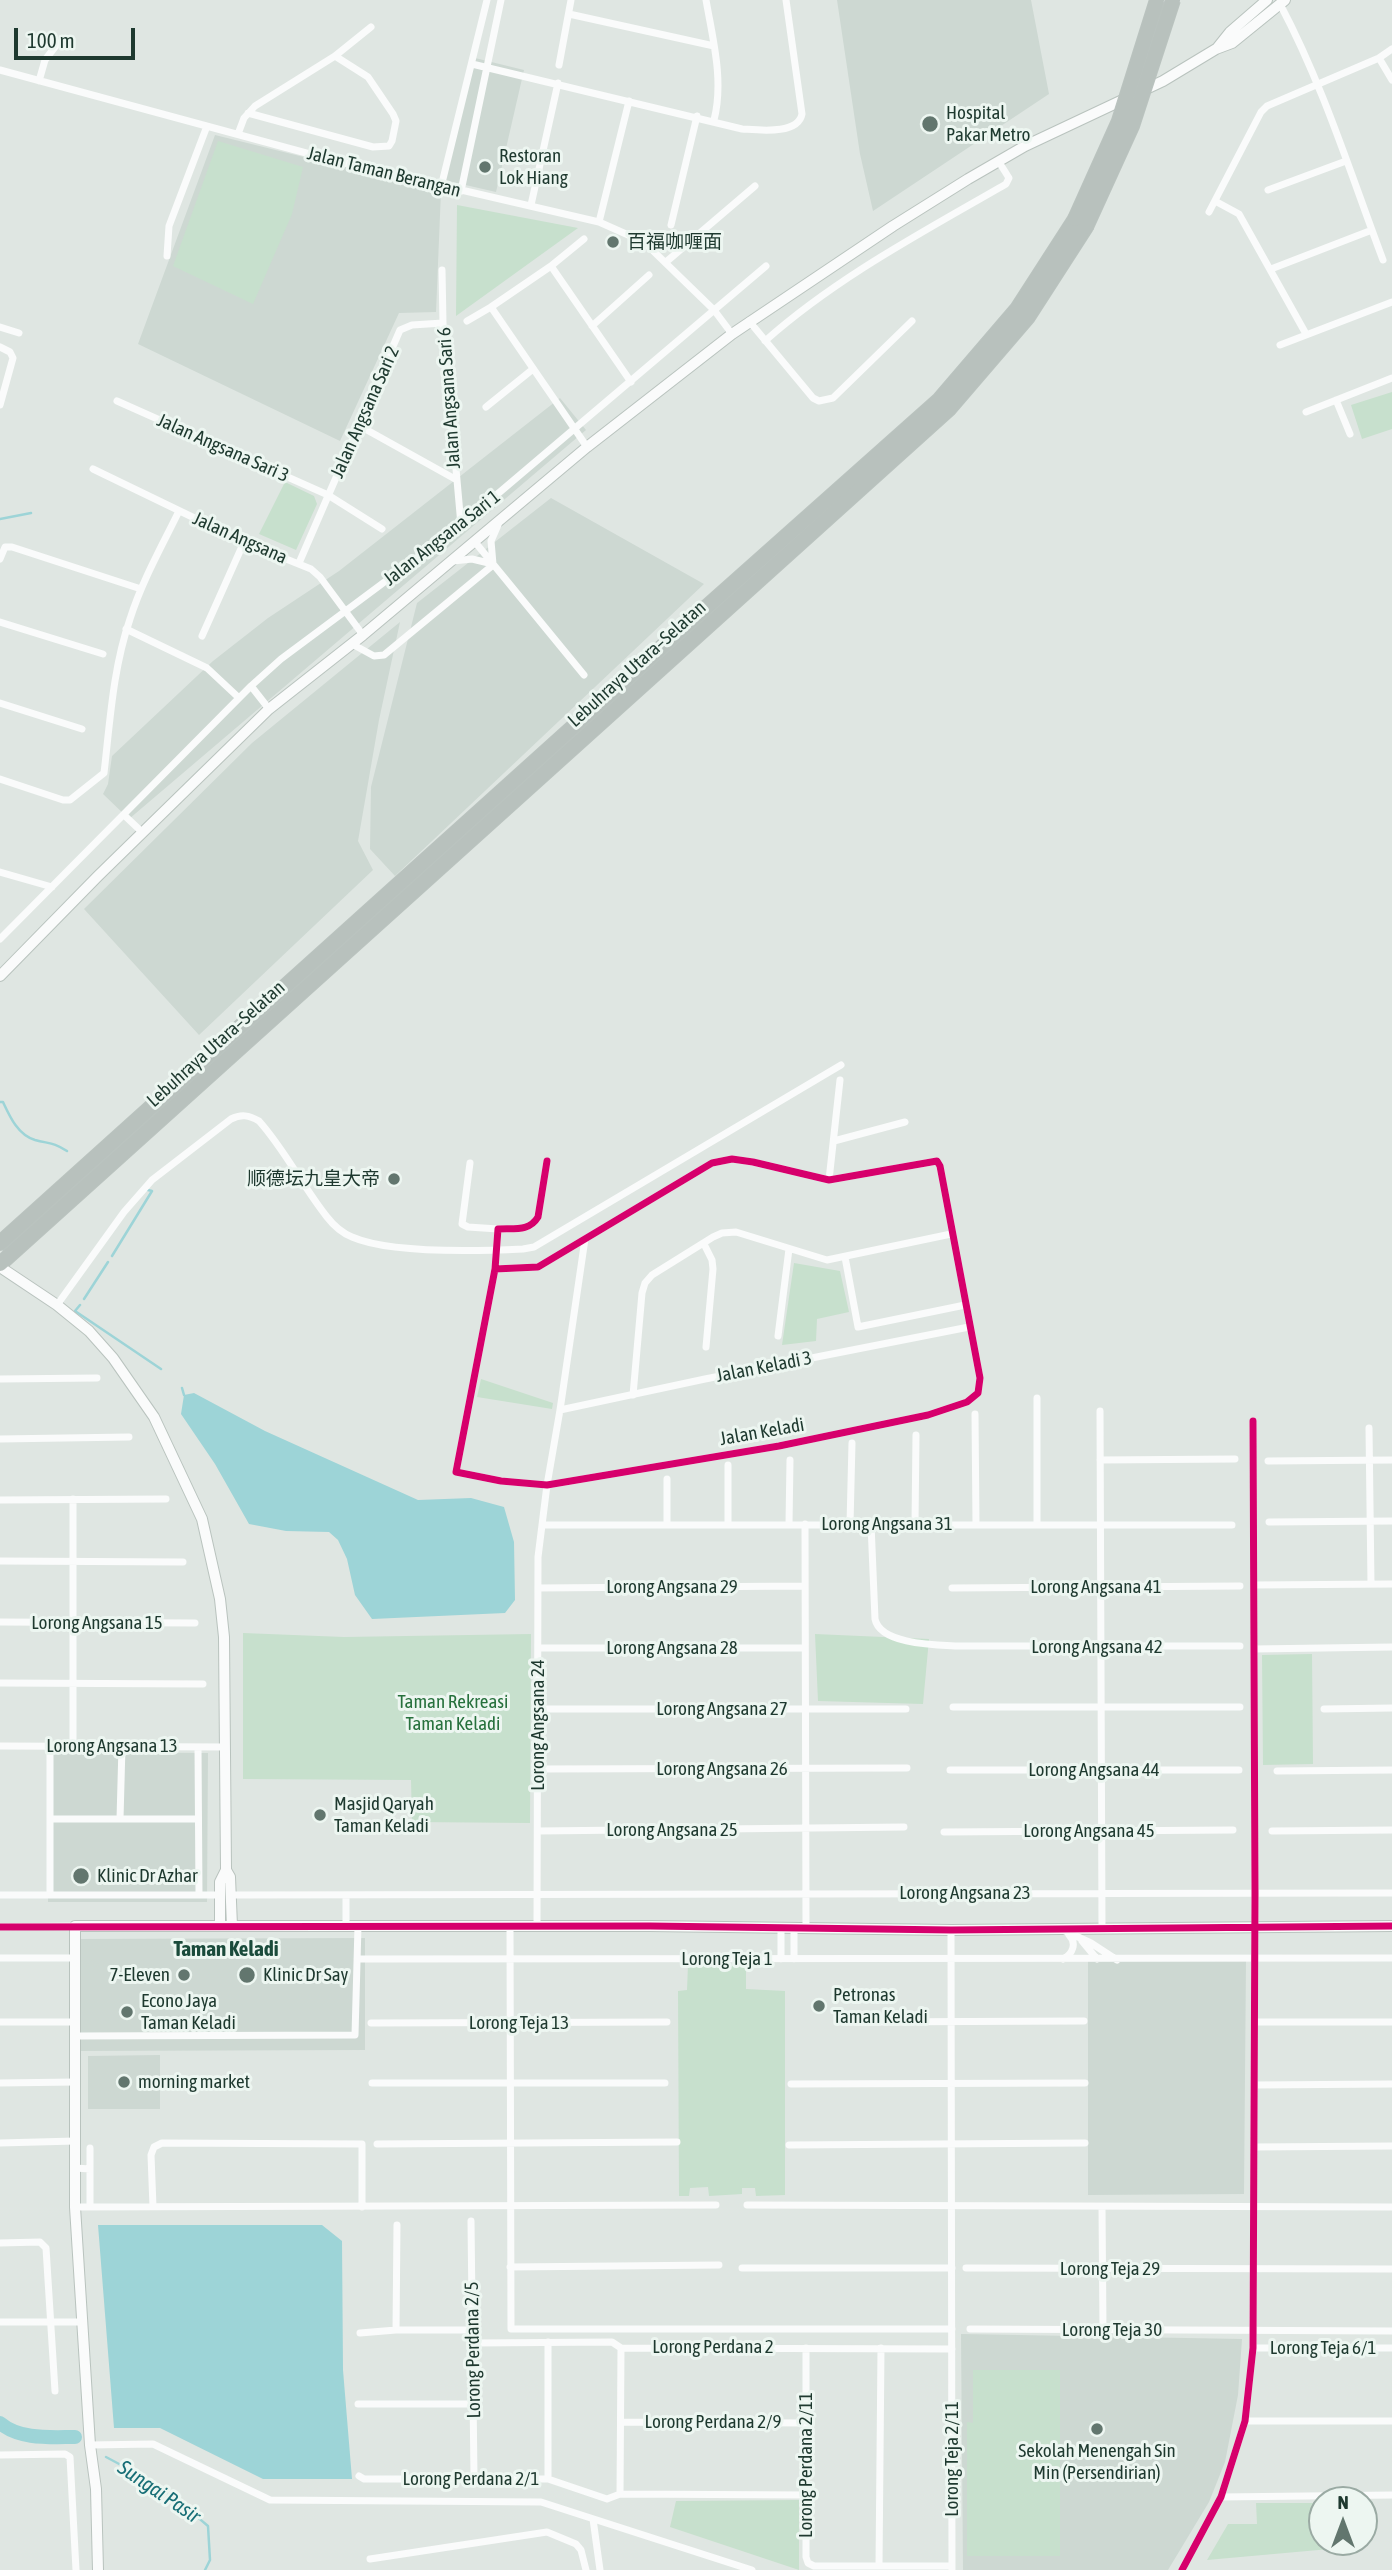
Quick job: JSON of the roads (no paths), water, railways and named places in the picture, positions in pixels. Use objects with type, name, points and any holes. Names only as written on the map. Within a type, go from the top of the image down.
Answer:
[{"type":"highway","name":"Lebuhraya Utara–Selatan","points":[[2,1242],[939,400],[1017,309],[1081,223],[1119,121],[1157,0]]},
{"type":"highway","name":"Lebuhraya Utara–Selatan","points":[[0,1266],[949,410],[1028,317],[1081,223],[1132,126],[1173,0]]},
{"type":"street","points":[[441,187],[486,0]]},
{"type":"street","points":[[461,191],[501,0]]},
{"type":"street","points":[[559,65],[571,0]]},
{"type":"street","points":[[706,0],[719,93],[714,120]]},
{"type":"street","points":[[472,64],[714,120],[742,129],[765,131],[795,124],[801,120],[802,114],[786,0]]},
{"type":"street","points":[[1216,49],[1230,32],[1266,0]]},
{"type":"street","points":[[0,975],[269,709],[363,635],[587,447],[749,321],[886,230],[999,162],[1062,127],[1163,82],[1216,49],[1232,43],[1282,2],[1317,84],[1383,260]]},
{"type":"street","points":[[569,14],[714,46]]},
{"type":"street","points":[[238,134],[248,113],[335,55],[371,27]]},
{"type":"street","points":[[39,81],[45,60],[58,43]]},
{"type":"street","points":[[1209,212],[1261,112],[1274,101],[1379,58],[1392,49]]},
{"type":"street","points":[[248,113],[373,147],[388,146],[392,141],[396,121],[393,114],[368,77],[335,55]]},
{"type":"street","points":[[1379,58],[1392,80]]},
{"type":"street","name":"Jalan Taman Berangan","points":[[0,70],[441,187],[599,222],[639,239],[714,310],[732,334]]},
{"type":"street","points":[[531,205],[558,83]]},
{"type":"street","points":[[599,222],[629,101]]},
{"type":"street","points":[[671,225],[697,116]]},
{"type":"street","points":[[167,256],[169,226],[207,126]]},
{"type":"street","points":[[1268,190],[1346,161]]},
{"type":"street","points":[[765,341],[801,310],[891,251],[1006,184],[1009,178],[999,162]]},
{"type":"street","points":[[666,262],[755,186]]},
{"type":"street","points":[[1215,201],[1239,214],[1306,334]]},
{"type":"street","points":[[1271,268],[1372,230]]},
{"type":"street","points":[[467,321],[551,266],[584,239]]},
{"type":"street","points":[[551,266],[631,382]]},
{"type":"street","name":"Jalan Angsana Sari 1","points":[[0,939],[238,697],[281,659],[461,525],[766,266]]},
{"type":"street","name":"Jalan Angsana Sari 6","points":[[442,270],[443,323],[461,525]]},
{"type":"street","points":[[592,326],[649,275]]},
{"type":"street","points":[[1280,345],[1392,302]]},
{"type":"street","points":[[491,307],[587,447]]},
{"type":"street","points":[[749,321],[813,398],[826,400],[833,398],[912,321]]},
{"type":"street","name":"Jalan Angsana Sari 2","points":[[299,564],[400,330],[412,325],[443,323]]},
{"type":"street","points":[[0,327],[19,333]]},
{"type":"street","points":[[0,405],[10,373],[12,355],[4,349]]},
{"type":"street","points":[[0,369],[10,373]]},
{"type":"street","points":[[486,407],[533,369]]},
{"type":"street","points":[[1306,412],[1392,378]]},
{"type":"street","points":[[1336,400],[1350,433]]},
{"type":"street","name":"Jalan Angsana Sari 3","points":[[117,401],[328,495],[382,529]]},
{"type":"street","points":[[358,425],[455,479]]},
{"type":"street","name":"Jalan Angsana","points":[[93,469],[244,542],[299,564],[320,577],[363,635]]},
{"type":"street","points":[[0,779],[70,800],[104,773],[113,699],[126,629],[141,589],[179,511]]},
{"type":"street","points":[[493,565],[491,541],[499,521]]},
{"type":"street","points":[[202,636],[244,542]]},
{"type":"street","points":[[475,542],[584,675]]},
{"type":"street","points":[[0,559],[5,547],[12,547],[141,589]]},
{"type":"street","points":[[452,561],[477,559],[493,565]]},
{"type":"street","points":[[352,644],[381,657],[493,565]]},
{"type":"street","points":[[0,622],[103,654]]},
{"type":"street","points":[[126,629],[206,668],[238,697]]},
{"type":"street","points":[[251,686],[269,709]]},
{"type":"street","points":[[0,703],[82,729]]},
{"type":"street","points":[[124,815],[143,832]]},
{"type":"street","points":[[0,872],[52,887]]},
{"type":"street","points":[[57,1305],[124,1212],[152,1180],[221,1126],[238,1116],[253,1117],[259,1121],[328,1218],[343,1233],[354,1238],[391,1247],[421,1249],[534,1247],[841,1065]]},
{"type":"street","points":[[829,1180],[840,1080]]},
{"type":"street","points":[[834,1142],[905,1122]]},
{"type":"street","points":[[498,1229],[495,1269],[538,1266],[712,1163],[733,1159],[829,1180],[937,1161],[969,1327]]},
{"type":"street","points":[[470,1163],[462,1224],[468,1227],[498,1229],[526,1228],[534,1224],[538,1217],[547,1161]]},
{"type":"street","points":[[633,1395],[645,1283],[652,1275],[722,1233],[736,1232],[820,1259],[845,1257],[951,1234]]},
{"type":"street","name":"Lorong Angsana 24","points":[[537,1927],[538,1588],[542,1525],[585,1239]]},
{"type":"street","points":[[704,1244],[712,1260],[713,1269],[706,1347]]},
{"type":"street","points":[[778,1336],[789,1249]]},
{"type":"street","points":[[845,1257],[858,1327],[965,1306]]},
{"type":"street","points":[[0,1266],[57,1305],[89,1331],[113,1358],[154,1417],[188,1484],[202,1519],[220,1599],[224,1637],[226,1870],[221,1877],[232,1926]]},
{"type":"street","name":"Jalan Keladi","points":[[495,1269],[456,1472],[501,1481],[547,1485],[779,1446],[928,1415],[967,1402],[978,1393],[980,1378],[969,1327]]},
{"type":"street","name":"Jalan Keladi 3","points":[[561,1410],[969,1327]]},
{"type":"street","points":[[0,1378],[97,1378]]},
{"type":"street","points":[[1037,1398],[1037,1524]]},
{"type":"street","points":[[1100,1410],[1102,1929]]},
{"type":"street","points":[[975,1414],[976,1524]]},
{"type":"street","points":[[1182,2570],[1221,2497],[1245,2421],[1253,2348],[1253,1421]]},
{"type":"street","points":[[1369,1428],[1371,1584]]},
{"type":"street","points":[[915,1524],[916,1435]]},
{"type":"street","points":[[0,1439],[129,1437]]},
{"type":"street","points":[[850,1524],[852,1443]]},
{"type":"street","points":[[1100,1460],[1236,1459]]},
{"type":"street","points":[[789,1524],[790,1460]]},
{"type":"street","points":[[1268,1461],[1392,1460]]},
{"type":"street","points":[[728,1465],[728,1524]]},
{"type":"street","points":[[667,1479],[667,1524]]},
{"type":"street","points":[[72,1746],[73,1499]]},
{"type":"street","points":[[0,1500],[166,1499]]},
{"type":"street","points":[[1269,1522],[1392,1521]]},
{"type":"street","points":[[794,1959],[806,1893],[805,1524]]},
{"type":"street","name":"Lorong Angsana 42","points":[[871,1524],[875,1619],[879,1629],[889,1635],[912,1642],[955,1646],[1240,1646]]},
{"type":"street","name":"Lorong Angsana 31","points":[[542,1525],[1232,1525]]},
{"type":"street","points":[[0,1562],[183,1562]]},
{"type":"street","points":[[1254,1585],[1392,1584]]},
{"type":"street","name":"Lorong Angsana 29","points":[[538,1588],[805,1586]]},
{"type":"street","name":"Lorong Angsana 41","points":[[952,1588],[1240,1586]]},
{"type":"street","name":"Lorong Angsana 15","points":[[0,1622],[195,1623]]},
{"type":"street","points":[[1254,1649],[1392,1647]]},
{"type":"street","name":"Lorong Angsana 28","points":[[538,1648],[805,1648]]},
{"type":"street","points":[[0,1683],[202,1684]]},
{"type":"street","points":[[953,1707],[1240,1707]]},
{"type":"street","points":[[1324,1709],[1392,1708]]},
{"type":"street","name":"Lorong Angsana 27","points":[[538,1709],[906,1709]]},
{"type":"street","name":"Lorong Angsana 13","points":[[0,1746],[225,1747]]},
{"type":"street","points":[[50,1746],[50,1895]]},
{"type":"street","points":[[120,1819],[122,1746]]},
{"type":"street","points":[[198,1747],[199,1895]]},
{"type":"street","name":"Lorong Angsana 26","points":[[538,1769],[907,1768]]},
{"type":"street","name":"Lorong Angsana 44","points":[[950,1770],[1239,1770]]},
{"type":"street","points":[[1277,1771],[1392,1770]]},
{"type":"street","points":[[50,1819],[198,1819]]},
{"type":"street","name":"Lorong Angsana 25","points":[[538,1831],[905,1827]]},
{"type":"street","name":"Lorong Angsana 45","points":[[944,1832],[1233,1830]]},
{"type":"street","points":[[1272,1831],[1392,1830]]},
{"type":"street","name":"Lorong Angsana 23","points":[[0,1895],[1392,1893]]},
{"type":"street","points":[[220,1926],[226,1895]]},
{"type":"street","points":[[346,1896],[346,1927]]},
{"type":"street","points":[[75,1926],[75,2207],[90,2445],[96,2489],[98,2570]]},
{"type":"street","points":[[75,2036],[355,2035],[358,1926]]},
{"type":"street","points":[[0,1927],[510,1926],[1064,1931],[1392,1926]]},
{"type":"street","points":[[510,1926],[511,2329],[952,2329]]},
{"type":"street","points":[[780,1959],[781,1928]]},
{"type":"street","name":"Lorong Teja 2/11","points":[[951,1930],[952,2568]]},
{"type":"street","points":[[1064,1931],[1080,1937],[1117,1960]]},
{"type":"street","points":[[1063,1959],[1069,1956],[1073,1945],[1072,1938],[1064,1931]]},
{"type":"street","points":[[1080,1937],[1097,1959]]},
{"type":"street","points":[[0,1958],[75,1958]]},
{"type":"street","name":"Lorong Teja 1","points":[[357,1959],[1392,1958]]},
{"type":"street","points":[[855,2022],[1084,2021]]},
{"type":"street","points":[[0,2022],[75,2022]]},
{"type":"street","name":"Lorong Teja 13","points":[[370,2023],[667,2022]]},
{"type":"street","points":[[1255,2022],[1392,2022]]},
{"type":"street","points":[[0,2083],[75,2082]]},
{"type":"street","points":[[372,2083],[665,2083]]},
{"type":"street","points":[[791,2084],[1085,2083]]},
{"type":"street","points":[[1255,2085],[1392,2084]]},
{"type":"street","points":[[0,2143],[75,2141]]},
{"type":"street","points":[[377,2144],[677,2142]]},
{"type":"street","points":[[153,2207],[151,2155],[155,2147],[162,2143],[362,2144],[362,2207]]},
{"type":"street","points":[[789,2146],[1085,2143]]},
{"type":"street","points":[[1254,2147],[1392,2146]]},
{"type":"street","points":[[90,2148],[90,2207]]},
{"type":"street","points":[[75,2168],[90,2169]]},
{"type":"street","points":[[75,2207],[716,2205]]},
{"type":"street","points":[[747,2205],[1392,2207]]},
{"type":"street","points":[[1102,2207],[1103,2330]]},
{"type":"street","name":"Lorong Perdana 2/5","points":[[471,2221],[474,2478]]},
{"type":"street","points":[[396,2330],[397,2225]]},
{"type":"street","points":[[0,2243],[44,2244],[52,2322],[55,2391]]},
{"type":"street","points":[[510,2267],[719,2266]]},
{"type":"street","points":[[742,2268],[952,2268]]},
{"type":"street","name":"Lorong Teja 29","points":[[966,2268],[1392,2269]]},
{"type":"street","points":[[0,2322],[81,2322]]},
{"type":"street","name":"Lorong Teja 30","points":[[970,2329],[1392,2331]]},
{"type":"street","points":[[360,2333],[471,2330]]},
{"type":"street","points":[[548,2342],[548,2479]]},
{"type":"street","name":"Lorong Perdana 2","points":[[474,2343],[612,2342],[621,2348],[952,2349]]},
{"type":"street","points":[[620,2494],[621,2348]]},
{"type":"street","name":"Lorong Perdana 2/11","points":[[806,2348],[808,2563],[814,2566],[952,2568]]},
{"type":"street","points":[[879,2566],[881,2348]]},
{"type":"street","name":"Lorong Teja 6/1","points":[[1253,2348],[1392,2348]]},
{"type":"street","points":[[358,2404],[474,2404]]},
{"type":"street","points":[[1245,2421],[1392,2421]]},
{"type":"street","name":"Lorong Perdana 2/9","points":[[621,2422],[806,2423]]},
{"type":"street","points":[[90,2445],[153,2444],[270,2500],[529,2501],[552,2505],[752,2570]]},
{"type":"street","points":[[0,2455],[65,2454],[70,2457],[76,2570]]},
{"type":"street","name":"Lorong Perdana 2/1","points":[[359,2476],[364,2479],[548,2479],[607,2499],[620,2494],[806,2495]]},
{"type":"street","points":[[1221,2497],[1392,2495]]},
{"type":"street","points":[[593,2519],[600,2570]]},
{"type":"street","points":[[370,2559],[547,2532],[576,2544],[582,2550],[586,2570]]},
{"type":"water","points":[[194,1393],[265,1431],[418,1500],[471,1498],[504,1507],[514,1542],[515,1600],[505,1613],[372,1619],[355,1595],[347,1559],[338,1540],[329,1532],[286,1531],[249,1524],[215,1464],[181,1414],[184,1395]]},
{"type":"water","points":[[98,2225],[322,2225],[342,2241],[343,2370],[352,2479],[263,2479],[160,2428],[114,2428]]},
{"type":"waterway","points":[[0,519],[31,513]]},
{"type":"waterway","points":[[0,1102],[3,1102],[15,1125],[29,1138],[67,1151]]},
{"type":"waterway","points":[[112,1256],[152,1191],[148,1190]]},
{"type":"waterway","points":[[84,1299],[108,1262]]},
{"type":"waterway","points":[[80,1305],[75,1311],[161,1369]]},
{"type":"waterway","points":[[182,1388],[184,1395]]},
{"type":"waterway","name":"Sungai Pasir","points":[[0,2423],[26,2435],[75,2437]]},
{"type":"waterway","name":"Sungai Pasir","points":[[106,2457],[159,2488],[208,2526],[210,2560],[205,2570]]},
{"type":"place","name":"Hospital Pakar Metro","points":[[930,124]]},
{"type":"place","name":"Restoran Lok Hiang","points":[[485,167]]},
{"type":"place","name":"百福咖喱面","points":[[613,242]]},
{"type":"place","name":"顺德坛九皇大帝","points":[[394,1179]]},
{"type":"place","name":"Masjid Qaryah Taman Keladi","points":[[320,1815]]},
{"type":"place","name":"Klinic Dr Azhar","points":[[81,1876]]},
{"type":"place","name":"7-Eleven","points":[[184,1975]]},
{"type":"place","name":"Klinic Dr Say","points":[[247,1975]]},
{"type":"place","name":"Petronas Taman Keladi","points":[[819,2006]]},
{"type":"place","name":"Econo Jaya Taman Keladi","points":[[127,2012]]},
{"type":"place","name":"morning market","points":[[124,2082]]},
{"type":"place","name":"Sekolah Menengah Sin Min (Persendirian)","points":[[1097,2429]]},
{"type":"district","name":"Taman Keladi","points":[[226,1949]]},
{"type":"park label","name":"Taman Rekreasi Taman Keladi","points":[[453,1713]]}]
